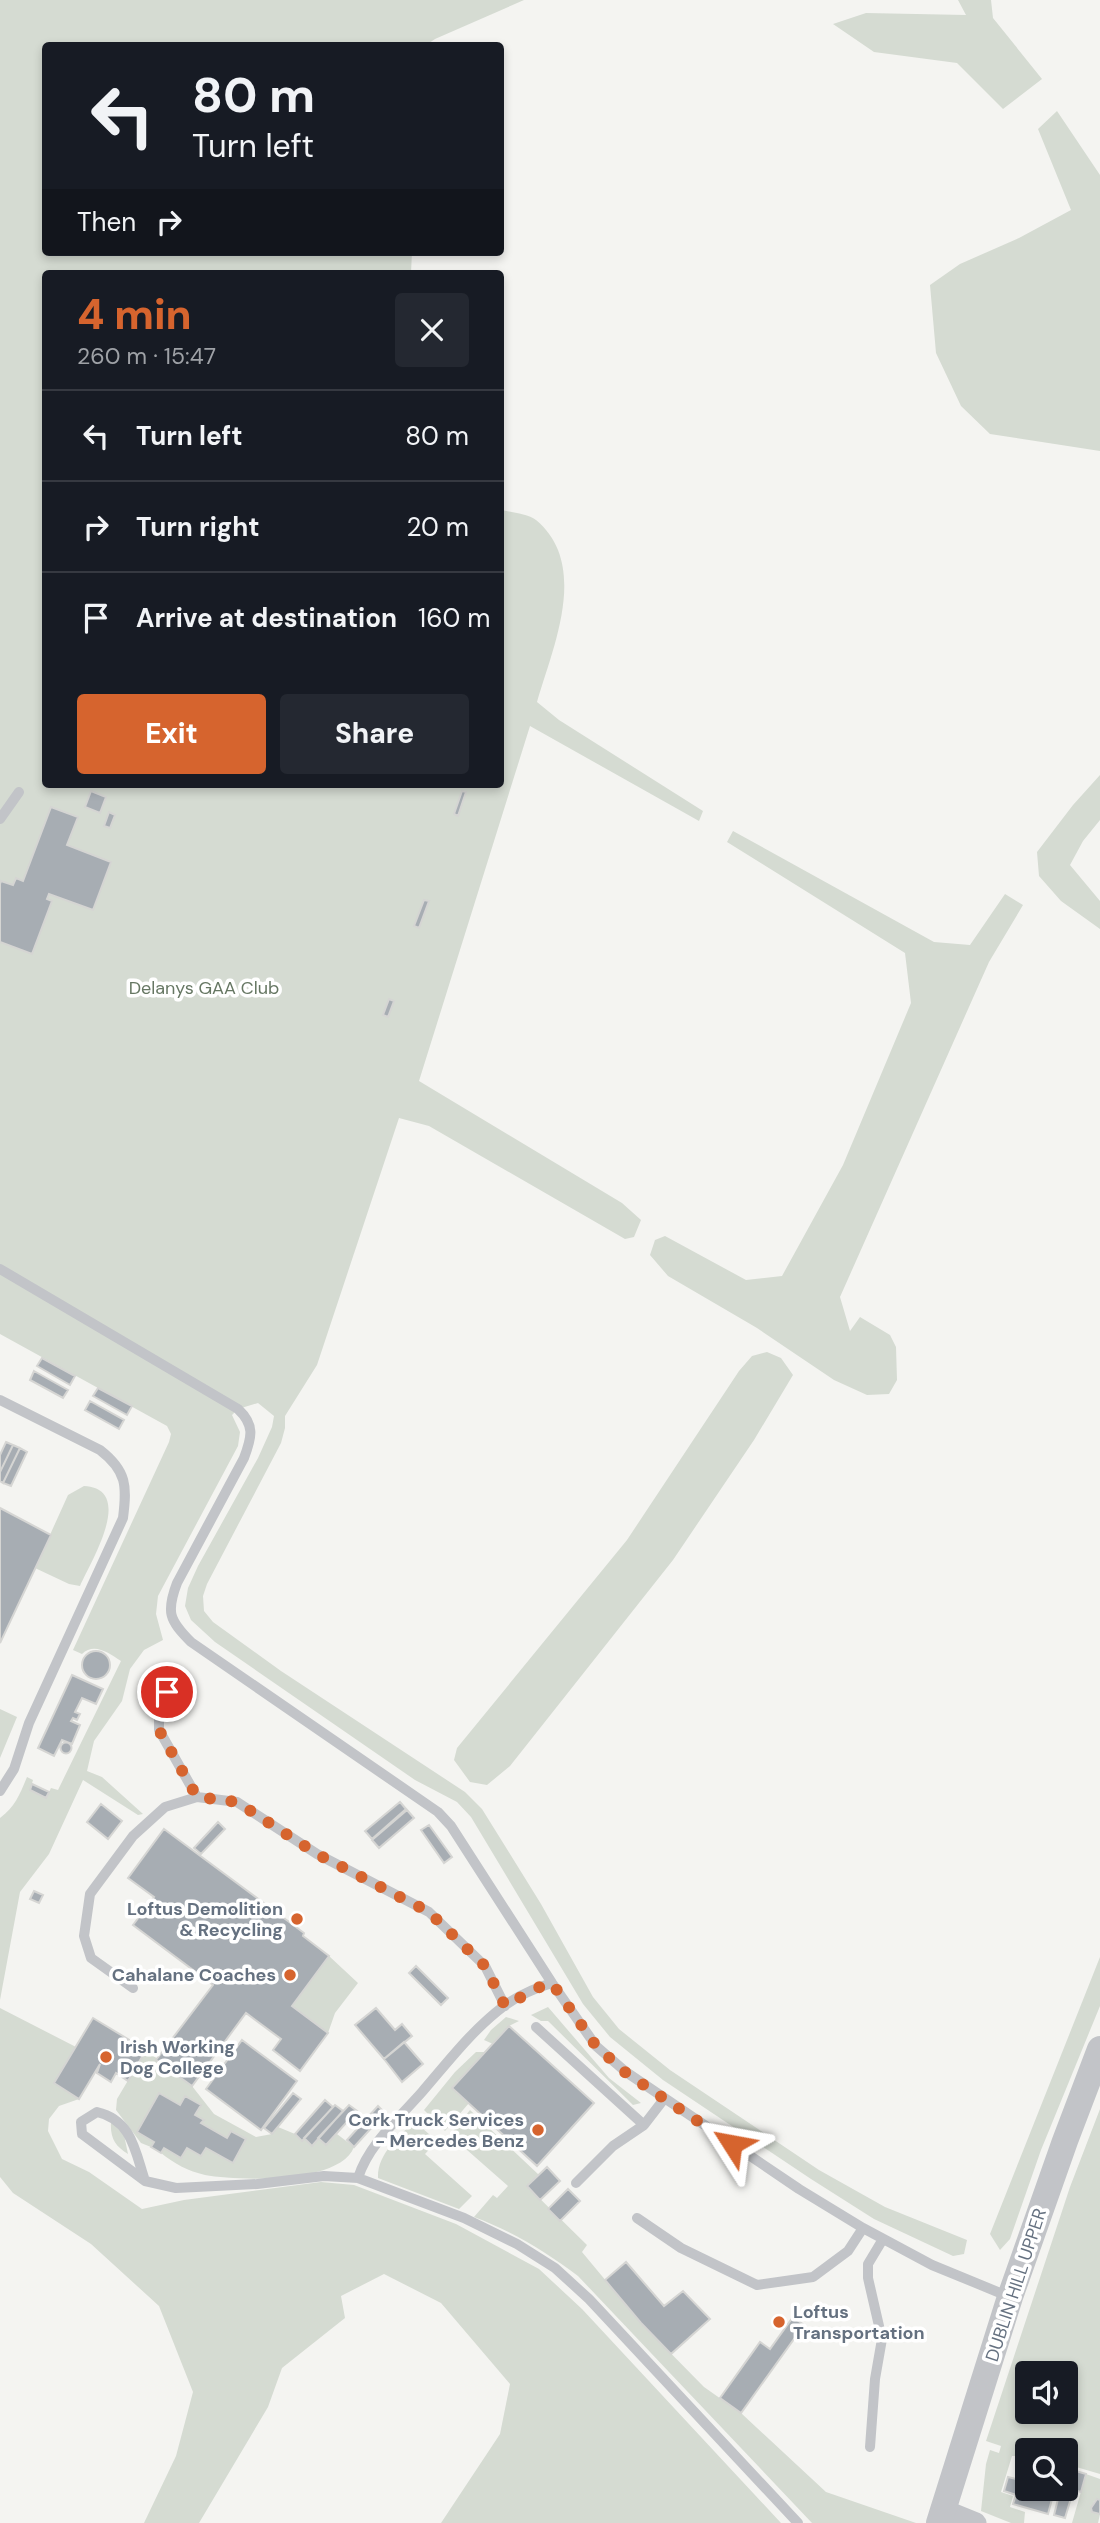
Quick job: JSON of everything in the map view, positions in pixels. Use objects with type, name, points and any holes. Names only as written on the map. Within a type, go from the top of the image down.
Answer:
[{"type":"street","name":"DUBLIN HILL UPPER","points":[[941,2517],[1010,2297],[1100,2049]]},
{"type":"street","points":[[941,2517],[976,2523]]},
{"type":"lane","points":[[0,819],[19,792]]},
{"type":"lane","points":[[0,1269],[238,1409],[251,1424],[251,1438],[244,1458],[185,1566],[171,1599],[170,1613],[177,1628],[191,1642],[438,1812],[451,1826],[596,2046],[626,2073],[799,2189],[863,2228],[932,2265],[1010,2297]]},
{"type":"lane","points":[[0,1400],[100,1450],[115,1461],[124,1478],[126,1493],[122,1518],[29,1723],[13,1769],[0,1791]]},
{"type":"lane","points":[[176,1672],[159,1712],[159,1730],[197,1797]]},
{"type":"lane","points":[[133,1988],[91,1958],[84,1936],[90,1894],[133,1836],[165,1807],[197,1797],[237,1802],[317,1854],[429,1912],[485,1966],[505,2006]]},
{"type":"lane","points":[[358,2178],[368,2157],[474,2032],[505,2006],[537,1988],[552,1983]]},
{"type":"lane","points":[[536,2027],[644,2125]]},
{"type":"lane","points":[[576,2183],[613,2146],[644,2125],[664,2098]]},
{"type":"lane","points":[[145,2181],[126,2128],[109,2115],[97,2112],[81,2122],[82,2134],[145,2181],[176,2188],[257,2184],[324,2176],[358,2178],[464,2218],[517,2244],[555,2268],[589,2300],[798,2523]]},
{"type":"lane","points":[[637,2218],[681,2249],[757,2285],[813,2277],[848,2251],[863,2228]]},
{"type":"lane","points":[[870,2447],[875,2379],[882,2339],[868,2278],[868,2264],[883,2239]]},
{"type":"green space","name":"Delanys GAA Club","points":[[0,0],[524,0],[430,42],[42,42],[42,256],[412,256],[411,270],[42,270],[42,788],[504,788],[504,511],[533,518],[552,538],[561,560],[563,607],[537,702],[559,720],[703,811],[699,821],[530,726],[419,1081],[622,1203],[641,1220],[634,1237],[625,1239],[429,1126],[399,1118],[317,1365],[285,1416],[281,1443],[207,1584],[203,1596],[204,1611],[213,1622],[281,1671],[465,1792],[482,1809],[541,1904],[593,1997],[619,2029],[670,2070],[819,2170],[885,2207],[967,2240],[964,2254],[953,2256],[874,2219],[663,2080],[610,2037],[583,2004],[471,1817],[457,1802],[415,1780],[215,1642],[191,1620],[185,1606],[188,1588],[272,1427],[274,1416],[258,1403],[238,1409],[232,1415],[240,1432],[238,1446],[158,1596],[156,1614],[163,1640],[144,1650],[130,1669],[122,1701],[94,1741],[87,1771],[102,1777],[143,1814],[138,1815],[83,1780],[49,1854],[20,1892],[0,2000],[0,1818],[13,1805],[27,1777],[33,1780],[30,1790],[46,1798],[51,1788],[58,1790],[121,1661],[96,1649],[82,1654],[73,1650],[171,1434],[167,1426],[0,1334]]},
{"type":"green space","points":[[958,0],[991,0],[993,18],[1042,79],[1003,109],[957,63],[874,52],[833,24],[866,13],[966,15]]},
{"type":"green space","points":[[1057,111],[1100,175],[1100,451],[990,434],[961,406],[936,353],[930,285],[960,264],[1019,238],[1071,210],[1038,129]]},
{"type":"green space","points":[[1100,775],[1100,820],[1083,841],[1070,865],[1100,901],[1100,929],[1061,901],[1039,876],[1037,852]]},
{"type":"green space","points":[[733,831],[934,942],[970,945],[1005,894],[1023,905],[989,962],[840,1297],[850,1331],[860,1317],[890,1335],[896,1347],[897,1380],[889,1394],[867,1395],[834,1380],[757,1328],[668,1276],[650,1255],[655,1240],[665,1236],[746,1280],[782,1276],[843,1165],[911,1003],[905,953],[727,842]]},
{"type":"green space","points":[[767,1352],[781,1358],[793,1375],[754,1440],[673,1560],[510,1766],[487,1785],[470,1782],[454,1760],[457,1748],[627,1540],[739,1371],[752,1356]]},
{"type":"green space","points":[[84,1486],[99,1490],[107,1499],[108,1512],[100,1544],[80,1586],[69,1584],[35,1568],[68,1495]]},
{"type":"green space","points":[[0,1709],[17,1717],[0,1758]]},
{"type":"green space","points":[[329,1956],[358,1983],[335,2013],[328,2033],[292,2006]]},
{"type":"green space","points":[[1100,1957],[1100,2006],[1041,2150],[1010,2239],[1000,2250],[990,2234]]},
{"type":"green space","points":[[548,2007],[609,2078],[641,2103],[633,2105],[548,2021],[541,2021],[531,2015]]},
{"type":"green space","points":[[0,2008],[76,2047],[54,2083],[79,2099],[59,2106],[49,2119],[48,2131],[62,2159],[89,2172],[142,2209],[184,2200],[321,2182],[354,2185],[456,2224],[539,2269],[582,2309],[781,2523],[441,2523],[500,2434],[510,2384],[441,2303],[384,2274],[341,2296],[345,2318],[282,2368],[268,2407],[199,2523],[144,2523],[176,2456],[193,2392],[159,2306],[91,2244],[13,2193],[0,2177]]},
{"type":"green space","points":[[506,2017],[519,2021],[509,2026],[493,2044],[484,2040],[491,2030]]},
{"type":"green space","points":[[146,2050],[192,2086],[214,2114],[256,2137],[272,2134],[278,2127],[295,2134],[302,2141],[304,2138],[312,2145],[318,2138],[326,2145],[337,2134],[354,2147],[345,2159],[330,2168],[310,2174],[263,2179],[205,2175],[187,2169],[161,2153],[164,2148],[181,2158],[187,2148],[201,2156],[206,2148],[233,2163],[246,2139],[231,2131],[227,2138],[201,2123],[203,2120],[195,2115],[201,2105],[185,2096],[180,2105],[160,2093],[137,2132],[154,2142],[151,2147],[141,2143],[116,2110],[117,2099]]},
{"type":"green space","points":[[476,2052],[485,2052],[453,2089],[469,2103],[445,2131],[424,2110],[455,2072]]},
{"type":"green space","points":[[1100,2109],[1100,2474],[1078,2468],[1078,2438],[1015,2438],[1015,2456],[1012,2456],[1001,2492],[1013,2496],[1010,2507],[1025,2512],[1024,2523],[1011,2523],[981,2511],[990,2450],[999,2453],[1001,2446],[986,2441],[1070,2187]]},
{"type":"green space","points":[[470,2110],[539,2175],[527,2186],[587,2245],[582,2252],[641,2323],[704,2387],[741,2413],[826,2492],[916,2523],[812,2523],[578,2276],[528,2243],[474,2217],[493,2195],[497,2198],[508,2186],[450,2135]]},
{"type":"green space","points":[[414,2121],[437,2141],[425,2154],[472,2196],[459,2209],[378,2178],[385,2154]]},
{"type":"green space","points":[[111,2122],[123,2130],[128,2154],[114,2141]]},
{"type":"green space","points":[[1086,2474],[1100,2479],[1100,2500],[1094,2501],[1092,2512],[1100,2514],[1098,2523],[1072,2523]]},
{"type":"building","points":[[91,791],[106,797],[100,813],[85,807]]},
{"type":"building","points":[[462,791],[466,792],[458,816],[454,814]]},
{"type":"building","points":[[51,807],[78,817],[67,845],[111,862],[93,910],[49,894],[47,899],[52,901],[32,954],[0,942],[0,884],[1,881],[13,885],[16,878],[23,881]]},
{"type":"building","points":[[109,812],[115,815],[110,828],[104,826]]},
{"type":"building","points":[[424,900],[429,901],[419,928],[414,926]]},
{"type":"building","points":[[389,999],[394,1001],[388,1017],[383,1015]]},
{"type":"building","points":[[42,1358],[75,1376],[70,1385],[37,1366]]},
{"type":"building","points":[[34,1371],[68,1390],[63,1398],[30,1380]]},
{"type":"building","points":[[98,1388],[132,1406],[127,1415],[93,1396]]},
{"type":"building","points":[[90,1401],[124,1420],[119,1429],[85,1410]]},
{"type":"building","points":[[6,1442],[13,1445],[0,1472],[0,1455]]},
{"type":"building","points":[[13,1445],[20,1448],[3,1483],[0,1481],[0,1472]]},
{"type":"building","points":[[20,1448],[27,1452],[11,1486],[3,1483]]},
{"type":"building","points":[[0,1508],[51,1535],[0,1643]]},
{"type":"building","points":[[96,1651],[106,1655],[110,1665],[106,1675],[96,1679],[86,1675],[82,1665],[86,1655]]},
{"type":"building","points":[[72,1675],[103,1689],[96,1704],[82,1698],[75,1712],[80,1714],[77,1720],[73,1718],[71,1721],[80,1725],[72,1744],[62,1740],[54,1756],[38,1748]]},
{"type":"building","points":[[66,1743],[70,1744],[70,1752],[66,1753],[62,1752],[61,1748],[62,1744]]},
{"type":"building","points":[[32,1784],[49,1792],[46,1798],[30,1790]]},
{"type":"building","points":[[400,1802],[406,1809],[372,1839],[365,1831]]},
{"type":"building","points":[[101,1804],[122,1821],[108,1839],[87,1822]]},
{"type":"building","points":[[407,1810],[414,1818],[379,1848],[372,1840]]},
{"type":"building","points":[[218,1822],[225,1829],[201,1854],[194,1848]]},
{"type":"building","points":[[429,1825],[452,1857],[444,1863],[421,1830]]},
{"type":"building","points":[[164,1829],[304,1933],[303,1936],[329,1956],[292,2006],[328,2033],[300,2071],[273,2050],[281,2039],[246,2013],[192,2086],[156,2060],[213,1985],[133,1925],[154,1897],[128,1878]]},
{"type":"building","points":[[34,1891],[43,1895],[39,1903],[30,1899]]},
{"type":"building","points":[[416,1966],[448,1998],[441,2005],[409,1973]]},
{"type":"building","points":[[376,2008],[395,2030],[402,2024],[412,2036],[384,2059],[355,2025]]},
{"type":"building","name":"Irish Working Dog College","points":[[93,2018],[146,2050],[128,2081],[116,2073],[111,2082],[97,2073],[100,2064],[79,2099],[54,2083]]},
{"type":"building","points":[[509,2026],[594,2103],[537,2166],[452,2088]]},
{"type":"building","points":[[242,2040],[297,2081],[261,2130],[206,2089]]},
{"type":"building","points":[[404,2042],[423,2064],[402,2082],[384,2059]]},
{"type":"building","points":[[159,2093],[180,2105],[185,2096],[201,2105],[195,2115],[204,2120],[201,2123],[227,2138],[231,2131],[246,2139],[233,2163],[206,2148],[201,2156],[187,2148],[181,2158],[164,2148],[161,2153],[151,2147],[154,2142],[137,2132]]},
{"type":"building","points":[[293,2093],[301,2099],[272,2134],[264,2128]]},
{"type":"building","points":[[325,2100],[333,2107],[302,2141],[295,2134]]},
{"type":"building","points":[[335,2105],[343,2111],[312,2146],[304,2138]]},
{"type":"building","points":[[349,2105],[357,2111],[326,2145],[318,2138]]},
{"type":"building","points":[[378,2106],[385,2113],[354,2147],[347,2140]]},
{"type":"building","points":[[547,2167],[560,2181],[540,2200],[527,2186]]},
{"type":"building","points":[[568,2189],[580,2201],[560,2221],[548,2209]]},
{"type":"building","points":[[626,2262],[664,2306],[683,2291],[710,2319],[671,2354],[605,2280]]},
{"type":"building","points":[[793,2317],[804,2325],[741,2413],[720,2398],[760,2342],[770,2349]]},
{"type":"building","points":[[1078,2472],[1086,2474],[1081,2492],[1078,2491]]},
{"type":"building","points":[[1008,2477],[1015,2479],[1015,2495],[1004,2491]]},
{"type":"building","points":[[1015,2498],[1015,2501],[1052,2501],[1048,2514],[1013,2504]]},
{"type":"building","points":[[1097,2499],[1100,2500],[1100,2514],[1092,2512],[1091,2508]]},
{"type":"building","points":[[1058,2501],[1070,2501],[1065,2518],[1054,2515]]},
{"type":"place","name":"Loftus Demolition & Recycling","points":[[297,1919]]},
{"type":"place","name":"Cahalane Coaches","points":[[290,1975]]},
{"type":"place","name":"Irish Working Dog College","points":[[106,2057]]},
{"type":"place","name":"Cork Truck Services - Mercedes Benz","points":[[538,2130]]},
{"type":"place","name":"Loftus Transportation","points":[[779,2322]]},
{"type":"route","points":[[167,1692],[159,1712],[159,1730],[197,1797],[237,1802],[317,1854],[429,1912],[485,1966],[505,2006],[537,1988],[552,1983],[596,2046],[626,2073],[732,2144]]}]
